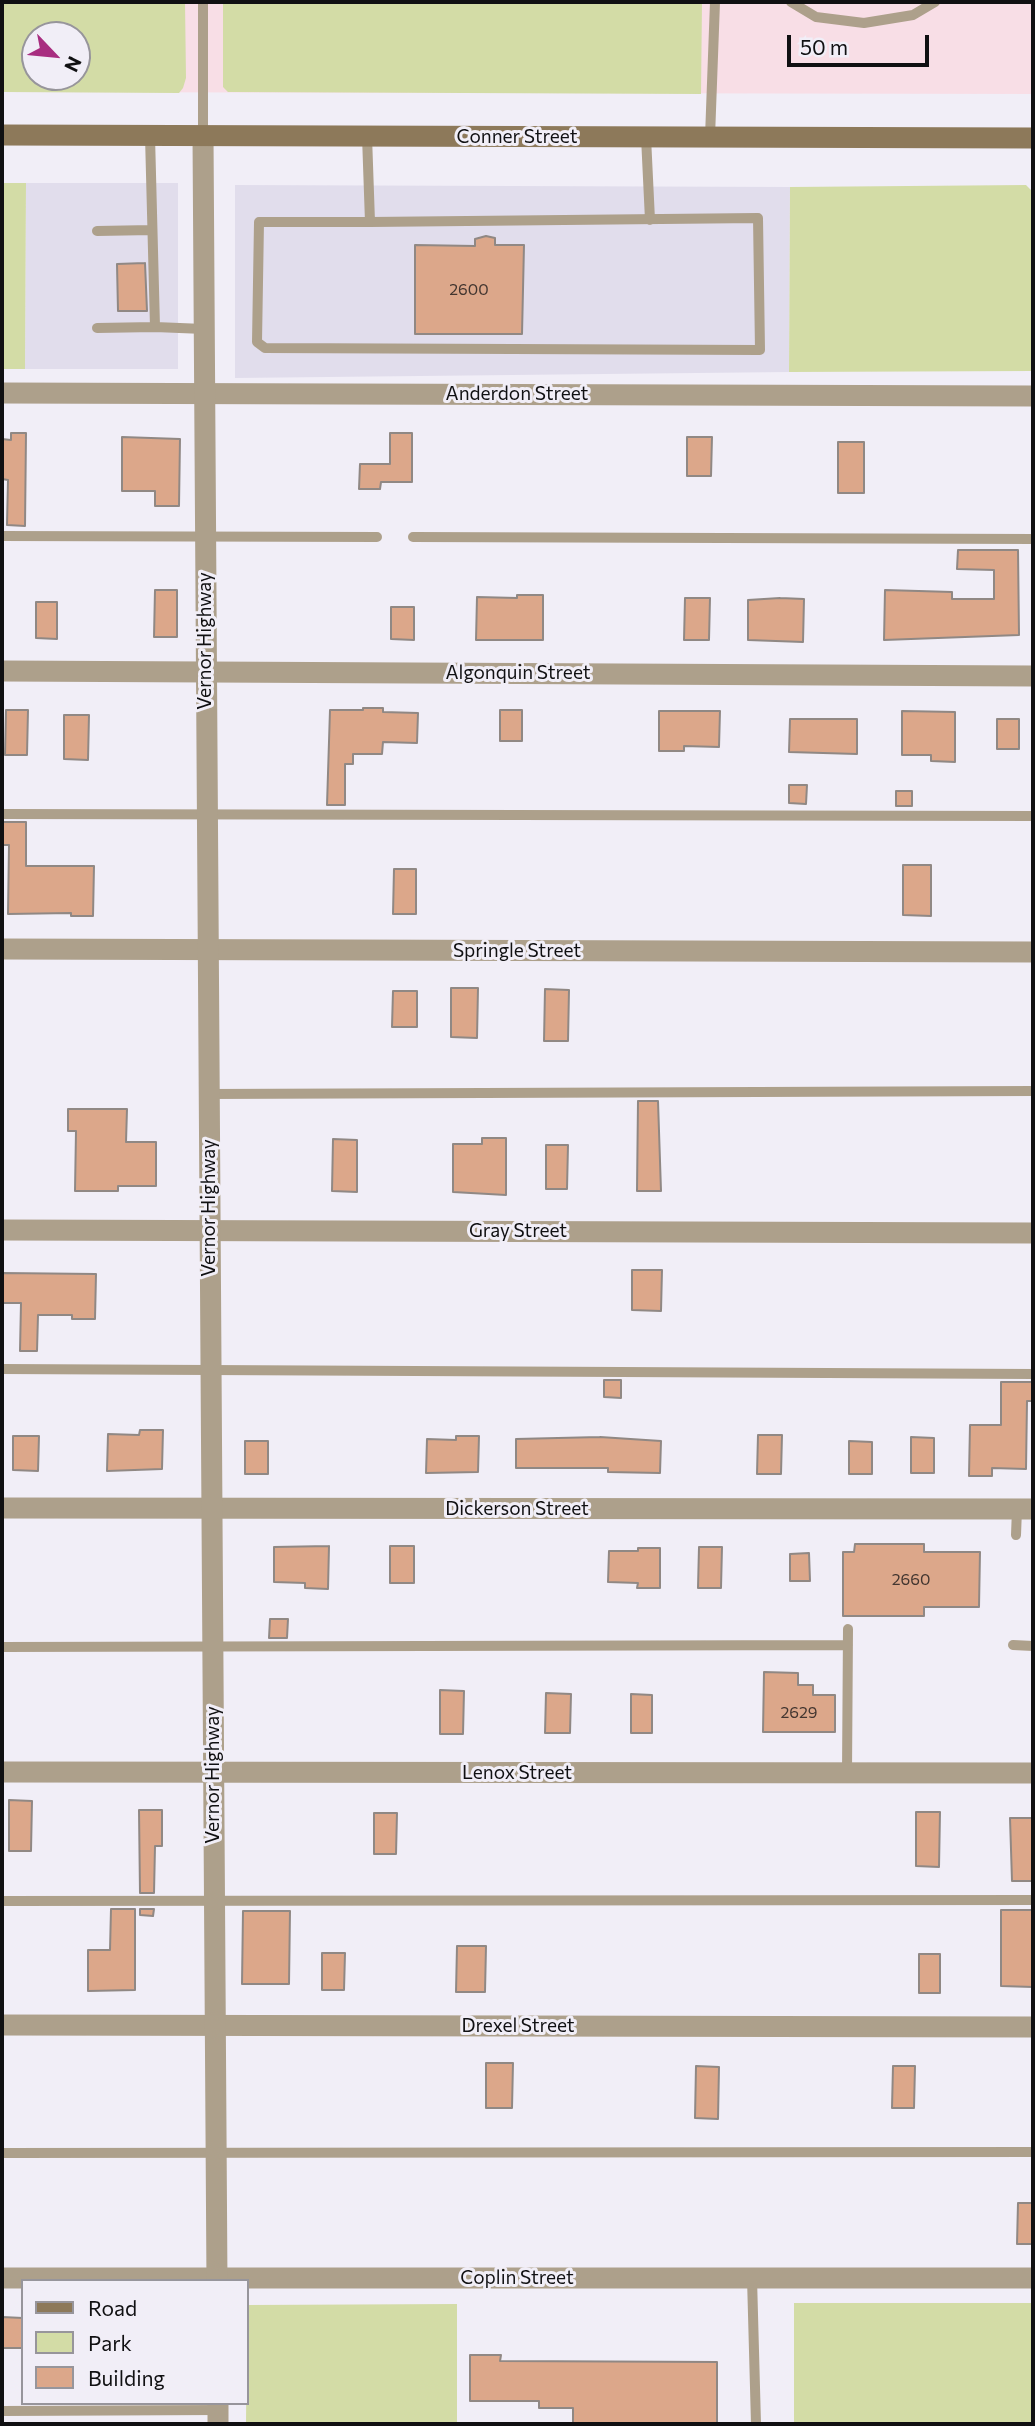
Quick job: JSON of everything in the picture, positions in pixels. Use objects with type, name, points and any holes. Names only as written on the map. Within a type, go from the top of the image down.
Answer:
[{"type":"main road","name":"Conner Street","points":[[2,135],[1033,138]]},
{"type":"street","name":"Vernor Highway","points":[[203,136],[217,2279]]},
{"type":"street","name":"Anderdon Street","points":[[2,393],[1033,396]]},
{"type":"street","name":"Algonquin Street","points":[[2,671],[1033,676]]},
{"type":"street","name":"Springle Street","points":[[2,949],[1033,952]]},
{"type":"street","name":"Gray Street","points":[[2,1230],[1033,1233]]},
{"type":"street","name":"Dickerson Street","points":[[2,1508],[1025,1509]]},
{"type":"street","name":"Lenox Street","points":[[2,1772],[1033,1773]]},
{"type":"street","name":"Drexel Street","points":[[2,2025],[1033,2027]]},
{"type":"street","name":"Coplin Street","points":[[2,2278],[1033,2278]]},
{"type":"lane","points":[[203,2],[203,136]]},
{"type":"lane","points":[[710,137],[715,2]]},
{"type":"lane","points":[[791,2],[816,17],[864,23],[913,15],[935,2]]},
{"type":"lane","points":[[150,136],[155,327]]},
{"type":"lane","points":[[367,136],[370,222]]},
{"type":"lane","points":[[646,137],[650,220]]},
{"type":"lane","points":[[758,218],[760,350],[280,349],[265,348],[257,342],[259,222],[370,222],[758,218]]},
{"type":"lane","points":[[97,231],[152,230]]},
{"type":"lane","points":[[97,328],[204,329]]},
{"type":"lane","points":[[2,537],[377,537]]},
{"type":"lane","points":[[413,537],[1033,539]]},
{"type":"lane","points":[[2,814],[1033,816]]},
{"type":"lane","points":[[208,1094],[1033,1091]]},
{"type":"lane","points":[[2,1369],[1033,1374]]},
{"type":"lane","points":[[1016,1535],[1025,1509]]},
{"type":"lane","points":[[847,1773],[852,1710],[848,1629]]},
{"type":"lane","points":[[2,1647],[848,1645]]},
{"type":"lane","points":[[1013,1645],[1033,1646]]},
{"type":"lane","points":[[2,1901],[1033,1900]]},
{"type":"lane","points":[[2,2152],[1033,2152]]},
{"type":"lane","points":[[752,2278],[756,2424]]},
{"type":"lane","points":[[2,2411],[218,2413]]},
{"type":"shaded area","points":[[2,2],[1033,2],[1033,94],[2,92]]},
{"type":"shaded area","points":[[26,183],[178,183],[178,369],[25,369]]},
{"type":"shaded area","points":[[235,185],[790,187],[789,372],[235,378]]},
{"type":"green space","points":[[2,2],[185,2],[186,78],[179,93],[2,92]]},
{"type":"green space","points":[[223,2],[702,2],[701,94],[228,92],[223,87]]},
{"type":"green space","points":[[2,183],[26,183],[25,369],[2,369]]},
{"type":"green space","points":[[1026,185],[1032,191],[1032,371],[789,372],[790,187]]},
{"type":"green space","points":[[794,2303],[1033,2303],[1033,2424],[794,2424]]},
{"type":"green space","points":[[457,2304],[457,2424],[246,2424],[248,2305]]},
{"type":"building","points":[[486,236],[495,238],[495,245],[524,245],[522,334],[415,334],[415,245],[475,246],[475,239]]},
{"type":"building","points":[[145,263],[147,311],[118,311],[117,264]]},
{"type":"building","points":[[11,433],[26,433],[25,526],[7,525],[8,480],[2,479],[2,439],[11,440]]},
{"type":"building","points":[[390,433],[412,433],[412,482],[381,482],[380,489],[359,489],[360,464],[390,464]]},
{"type":"building","points":[[122,437],[180,439],[179,506],[155,506],[155,491],[122,491]]},
{"type":"building","points":[[687,437],[712,437],[711,476],[687,476]]},
{"type":"building","points":[[838,442],[864,442],[864,493],[838,493]]},
{"type":"building","points":[[958,550],[1018,550],[1019,635],[884,640],[885,590],[952,592],[952,599],[994,599],[994,570],[957,569]]},
{"type":"building","points":[[155,590],[177,590],[177,637],[154,637]]},
{"type":"building","points":[[517,595],[543,595],[543,640],[476,640],[477,597],[517,598]]},
{"type":"building","points":[[685,598],[710,598],[709,640],[684,640]]},
{"type":"building","points":[[804,599],[803,642],[748,640],[748,600]]},
{"type":"building","points":[[36,602],[57,602],[57,639],[36,638]]},
{"type":"building","points":[[391,607],[414,607],[414,640],[391,639]]},
{"type":"building","points":[[383,708],[383,712],[418,713],[417,743],[383,742],[382,754],[353,754],[353,764],[345,764],[345,805],[327,805],[330,710]]},
{"type":"building","points":[[6,710],[28,710],[27,755],[5,755]]},
{"type":"building","points":[[500,710],[522,710],[522,741],[500,741]]},
{"type":"building","points":[[659,711],[720,711],[719,747],[684,746],[684,751],[659,751]]},
{"type":"building","points":[[902,711],[955,712],[955,762],[931,761],[931,755],[902,755]]},
{"type":"building","points":[[64,715],[89,715],[88,760],[64,759]]},
{"type":"building","points":[[790,719],[857,719],[857,754],[789,752]]},
{"type":"building","points":[[997,719],[1019,719],[1019,749],[997,749]]},
{"type":"building","points":[[789,785],[807,785],[806,804],[789,803]]},
{"type":"building","points":[[896,791],[912,791],[912,806],[896,806]]},
{"type":"building","points":[[3,822],[26,822],[26,866],[94,866],[93,916],[71,916],[71,913],[8,914],[9,845],[3,845]]},
{"type":"building","points":[[903,865],[931,865],[931,916],[903,915]]},
{"type":"building","points":[[394,869],[416,869],[416,914],[393,914]]},
{"type":"building","points":[[451,988],[478,988],[477,1038],[451,1037]]},
{"type":"building","points":[[545,989],[569,990],[568,1041],[544,1041]]},
{"type":"building","points":[[393,991],[417,991],[417,1027],[392,1027]]},
{"type":"building","points":[[638,1101],[658,1101],[661,1191],[637,1191]]},
{"type":"building","points":[[68,1109],[127,1109],[126,1142],[156,1142],[156,1186],[118,1186],[118,1191],[75,1191],[76,1131],[68,1131]]},
{"type":"building","points":[[482,1138],[506,1138],[506,1195],[453,1192],[453,1144],[482,1144]]},
{"type":"building","points":[[333,1139],[357,1140],[357,1192],[332,1191]]},
{"type":"building","points":[[546,1145],[568,1145],[567,1189],[546,1189]]},
{"type":"building","points":[[632,1270],[662,1270],[661,1311],[632,1310]]},
{"type":"building","points":[[2,1273],[96,1274],[95,1319],[72,1319],[72,1315],[38,1315],[37,1351],[20,1351],[21,1303],[2,1303]]},
{"type":"building","points":[[604,1380],[621,1380],[621,1398],[604,1397]]},
{"type":"building","points":[[1001,1382],[1033,1382],[1033,1401],[1027,1401],[1026,1469],[992,1468],[992,1476],[969,1476],[970,1425],[1001,1425]]},
{"type":"building","points":[[140,1430],[163,1430],[162,1469],[107,1471],[108,1434],[139,1435]]},
{"type":"building","points":[[758,1435],[782,1435],[781,1474],[757,1474]]},
{"type":"building","points":[[13,1436],[39,1436],[38,1471],[13,1470]]},
{"type":"building","points":[[456,1436],[479,1436],[478,1472],[426,1473],[427,1439],[456,1440]]},
{"type":"building","points":[[600,1437],[661,1441],[660,1473],[608,1472],[608,1468],[516,1468],[516,1439]]},
{"type":"building","points":[[911,1437],[934,1438],[934,1473],[911,1473]]},
{"type":"building","points":[[245,1441],[268,1441],[268,1474],[245,1474]]},
{"type":"building","points":[[849,1441],[872,1442],[872,1474],[849,1474]]},
{"type":"building","points":[[855,1544],[924,1544],[924,1552],[980,1552],[979,1607],[924,1607],[924,1616],[843,1616],[843,1552],[854,1552]]},
{"type":"building","points":[[329,1546],[328,1589],[305,1588],[305,1583],[274,1582],[274,1547]]},
{"type":"building","points":[[390,1546],[414,1546],[414,1583],[390,1583]]},
{"type":"building","points":[[699,1547],[722,1547],[721,1588],[698,1588]]},
{"type":"building","points":[[638,1548],[660,1548],[660,1588],[637,1588],[638,1583],[608,1582],[609,1551],[638,1551]]},
{"type":"building","points":[[809,1553],[810,1581],[790,1581],[790,1554]]},
{"type":"building","points":[[270,1619],[288,1619],[287,1638],[269,1638]]},
{"type":"building","points":[[764,1672],[798,1673],[798,1685],[813,1685],[813,1695],[835,1695],[835,1732],[763,1732]]},
{"type":"building","points":[[440,1690],[464,1691],[463,1734],[440,1734]]},
{"type":"building","points":[[546,1693],[571,1694],[570,1733],[545,1733]]},
{"type":"building","points":[[631,1694],[652,1695],[652,1733],[631,1733]]},
{"type":"building","points":[[9,1800],[32,1801],[31,1851],[9,1851]]},
{"type":"building","points":[[139,1810],[162,1810],[162,1846],[155,1846],[154,1893],[140,1893]]},
{"type":"building","points":[[916,1812],[940,1812],[939,1867],[916,1866]]},
{"type":"building","points":[[374,1813],[397,1813],[396,1854],[374,1854]]},
{"type":"building","points":[[1010,1818],[1033,1818],[1033,1881],[1012,1881]]},
{"type":"building","points":[[111,1909],[135,1909],[135,1990],[88,1991],[88,1950],[110,1950]]},
{"type":"building","points":[[140,1909],[154,1909],[153,1916],[140,1915]]},
{"type":"building","points":[[1001,1910],[1033,1910],[1033,1987],[1001,1986]]},
{"type":"building","points":[[243,1911],[290,1911],[289,1984],[242,1984]]},
{"type":"building","points":[[457,1946],[486,1946],[485,1992],[456,1992]]},
{"type":"building","points":[[322,1953],[345,1953],[344,1990],[322,1990]]},
{"type":"building","points":[[919,1954],[940,1954],[940,1993],[919,1993]]},
{"type":"building","points":[[486,2063],[513,2063],[512,2108],[486,2108]]},
{"type":"building","points":[[696,2066],[719,2067],[718,2119],[695,2118]]},
{"type":"building","points":[[893,2066],[915,2066],[914,2108],[892,2108]]},
{"type":"building","points":[[1018,2203],[1033,2203],[1033,2244],[1017,2244]]},
{"type":"building","points":[[2,2317],[21,2318],[21,2348],[2,2348]]},
{"type":"building","points":[[470,2355],[501,2355],[500,2361],[717,2362],[717,2424],[573,2424],[573,2408],[539,2408],[539,2401],[470,2401]]}]
